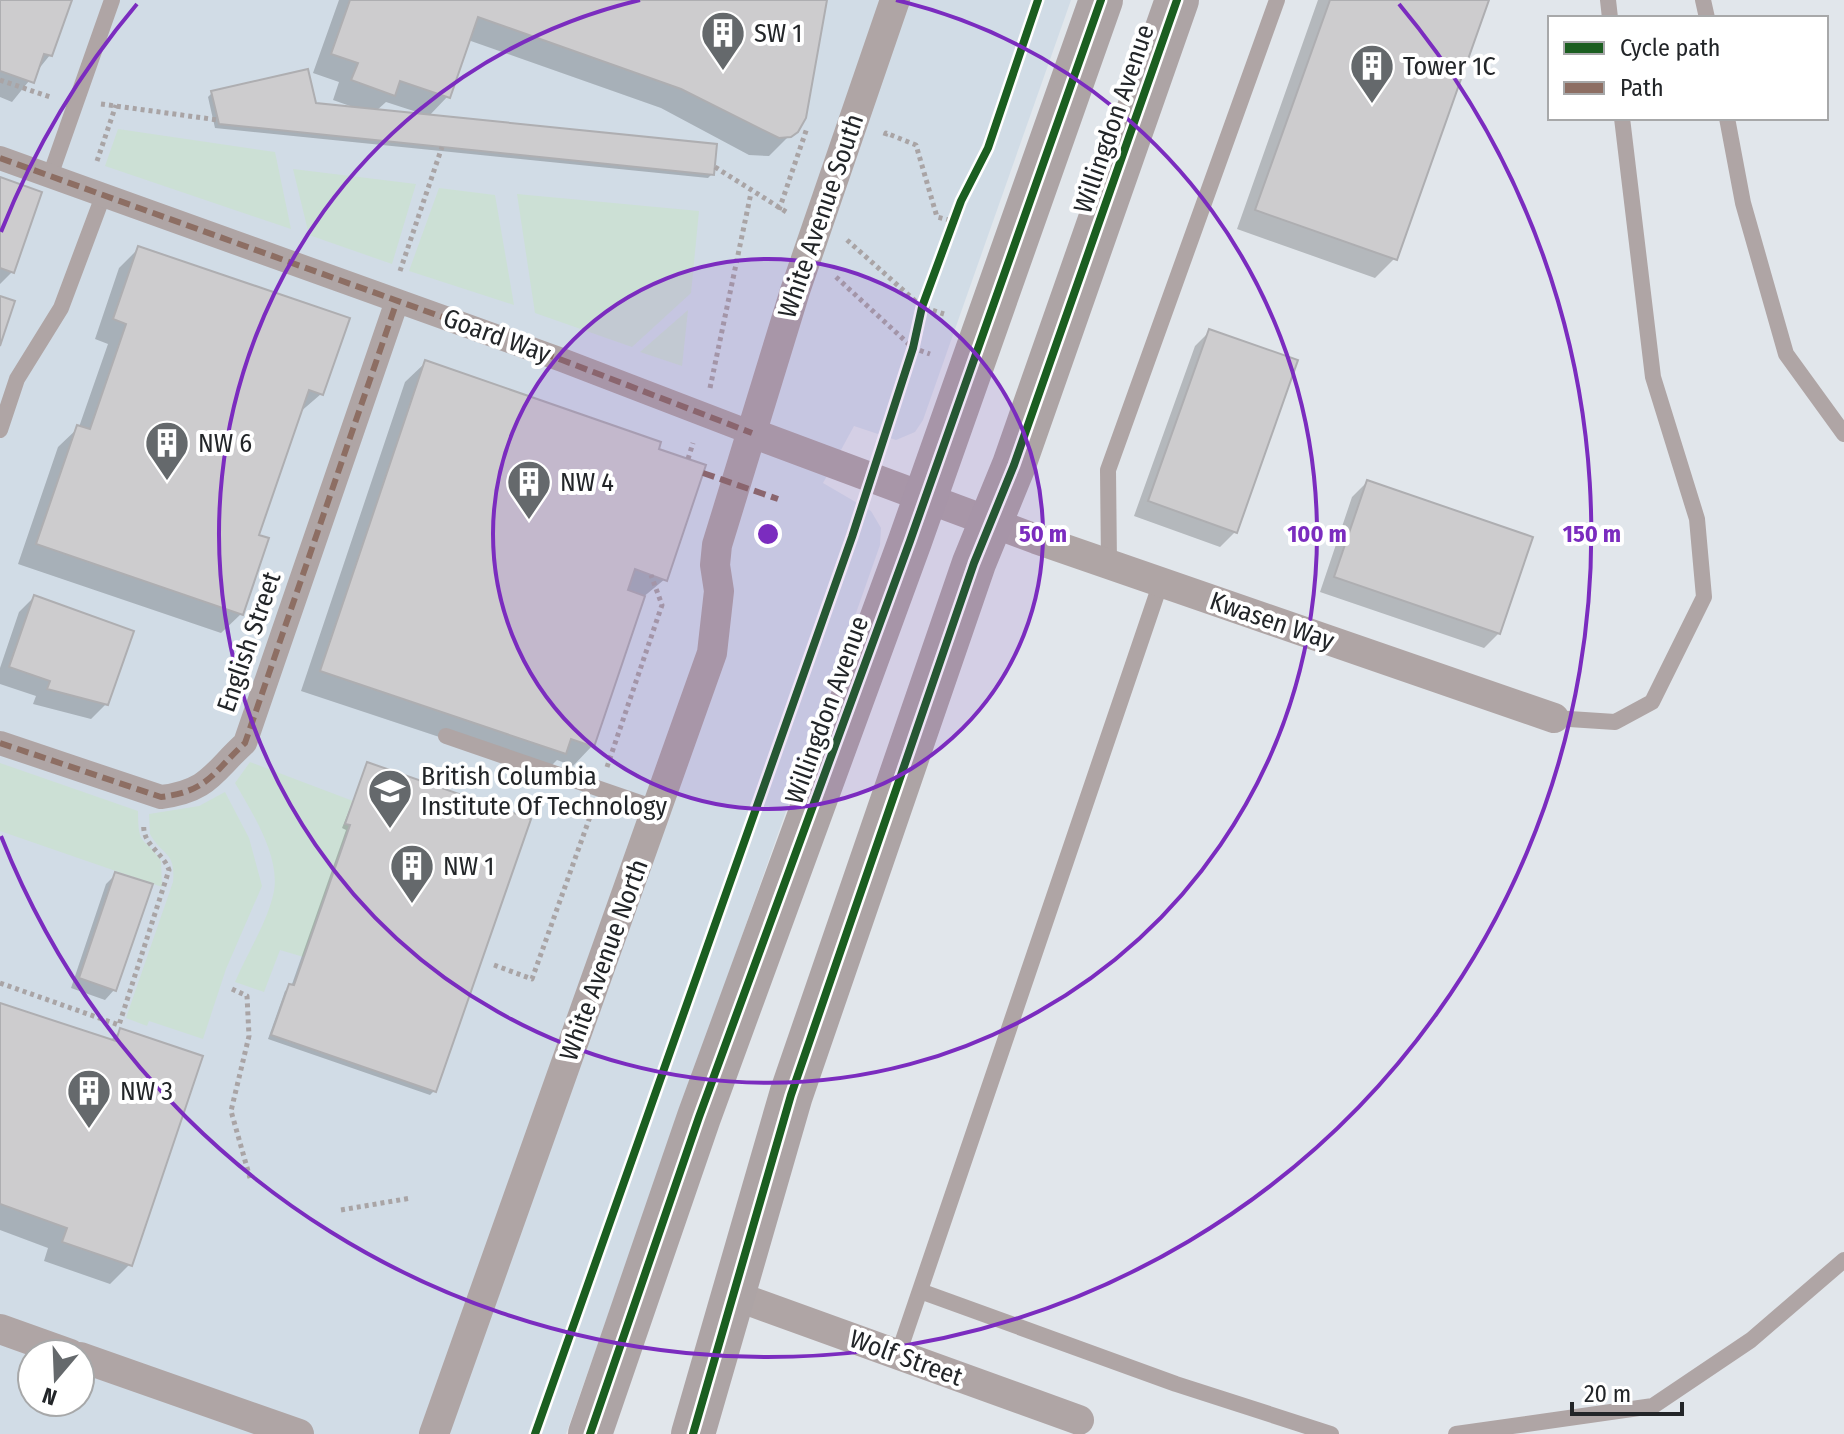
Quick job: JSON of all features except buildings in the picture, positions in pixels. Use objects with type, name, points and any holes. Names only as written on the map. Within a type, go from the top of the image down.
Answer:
[{"type":"main road","name":"Willingdon Avenue","points":[[590,1434],[699,1117],[926,496],[1101,0]]},
{"type":"main road","name":"Willingdon Avenue","points":[[693,1434],[791,1095],[1177,0]]},
{"type":"street","name":"White Avenue South","points":[[752,433],[795,291],[895,0]]},
{"type":"street","name":"Goard Way","points":[[0,158],[991,522]]},
{"type":"street","name":"English Street","points":[[0,743],[146,794],[183,794],[204,786],[245,743],[393,300]]},
{"type":"street","name":"White Avenue North","points":[[434,1434],[712,653],[719,591],[715,565],[717,545],[752,433]]},
{"type":"street","name":"Kwasen Way","points":[[991,522],[1554,718]]},
{"type":"street","name":"Wolf Street","points":[[733,1295],[1079,1420]]},
{"type":"street","points":[[0,1329],[25,1338]]},
{"type":"street","points":[[96,1363],[299,1434]]},
{"type":"lane","points":[[50,176],[112,0]]},
{"type":"lane","points":[[1109,564],[1108,470],[1277,0]]},
{"type":"lane","points":[[1554,718],[1615,722],[1652,702],[1704,597],[1697,519],[1653,377],[1622,120]]},
{"type":"lane","points":[[1727,120],[1743,203],[1786,354],[1844,434]]},
{"type":"lane","points":[[0,430],[17,379],[61,308],[95,193]]},
{"type":"lane","points":[[898,1355],[1161,582]]},
{"type":"lane","points":[[446,736],[658,809]]},
{"type":"lane","points":[[1456,1434],[1653,1406],[1751,1340],[1844,1260]]},
{"type":"lane","points":[[920,1291],[1176,1384],[1331,1434]]},
{"type":"path","points":[[0,80],[50,98]]},
{"type":"path","points":[[96,103],[218,120]]},
{"type":"path","points":[[95,193],[116,105]]},
{"type":"path","points":[[715,167],[779,210],[807,128]]},
{"type":"path","points":[[798,132],[805,136]]},
{"type":"path","points":[[886,133],[916,145],[937,217],[953,221]]},
{"type":"path","points":[[393,300],[442,147]]},
{"type":"path","points":[[688,459],[712,380],[751,193]]},
{"type":"path","points":[[841,233],[922,307],[944,314]]},
{"type":"path","points":[[843,253],[848,240]]},
{"type":"path","points":[[839,265],[835,277],[913,348],[930,354]]},
{"type":"path","points":[[0,983],[119,1025],[169,870],[166,859],[143,830],[146,794]]},
{"type":"path","points":[[232,989],[247,996],[249,1036],[231,1111],[250,1178]]},
{"type":"path","points":[[341,1210],[411,1198]]},
{"type":"shaded area","name":"British Columbia Institute Of Technology","points":[[0,0],[1071,0],[923,420],[915,432],[896,440],[854,426],[823,483],[871,511],[881,528],[880,545],[566,1434],[0,1434]]},
{"type":"green space","points":[[118,129],[275,152],[291,229],[105,166]]},
{"type":"green space","points":[[293,169],[416,184],[392,264],[309,235]]},
{"type":"green space","points":[[439,188],[495,195],[514,305],[409,271]]},
{"type":"green space","points":[[517,194],[699,211],[691,293],[632,347],[535,313]]},
{"type":"green space","points":[[688,310],[682,366],[640,352]]},
{"type":"green space","points":[[250,762],[353,801],[349,814],[368,820],[307,958],[280,950],[264,992],[235,982],[271,903],[275,878],[269,849],[235,783]]},
{"type":"green space","points":[[0,763],[138,811],[141,837],[161,861],[162,887],[0,831]]},
{"type":"green space","points":[[225,792],[249,838],[262,886],[226,969],[203,1039],[149,1021],[147,1026],[126,1018],[173,882],[170,859],[150,834],[149,814],[199,806]]},
{"type":"marked path","points":[[0,158],[562,360],[752,433]]},
{"type":"marked path","points":[[0,743],[161,797],[200,785],[245,743],[397,301]]},
{"type":"marked path","points":[[703,473],[778,499]]},
{"type":"cycle path","points":[[535,1434],[852,537],[913,348],[922,307],[961,201],[988,148],[1038,0]]},
{"type":"cycle path","points":[[590,1434],[699,1117],[910,541],[1101,0]]},
{"type":"cycle path","points":[[693,1434],[791,1095],[974,563],[1014,465],[1177,0]]},
{"type":"place","name":"SW 1","points":[[723,72]]},
{"type":"place","name":"Tower 1C","points":[[1372,105]]},
{"type":"place","name":"NW 6","points":[[167,482]]},
{"type":"place","name":"NW 4","points":[[529,521]]},
{"type":"place","name":"British Columbia Institute Of Technology","points":[[390,830]]},
{"type":"place","name":"NW 1","points":[[412,905]]},
{"type":"place","name":"NW 3","points":[[89,1130]]}]
